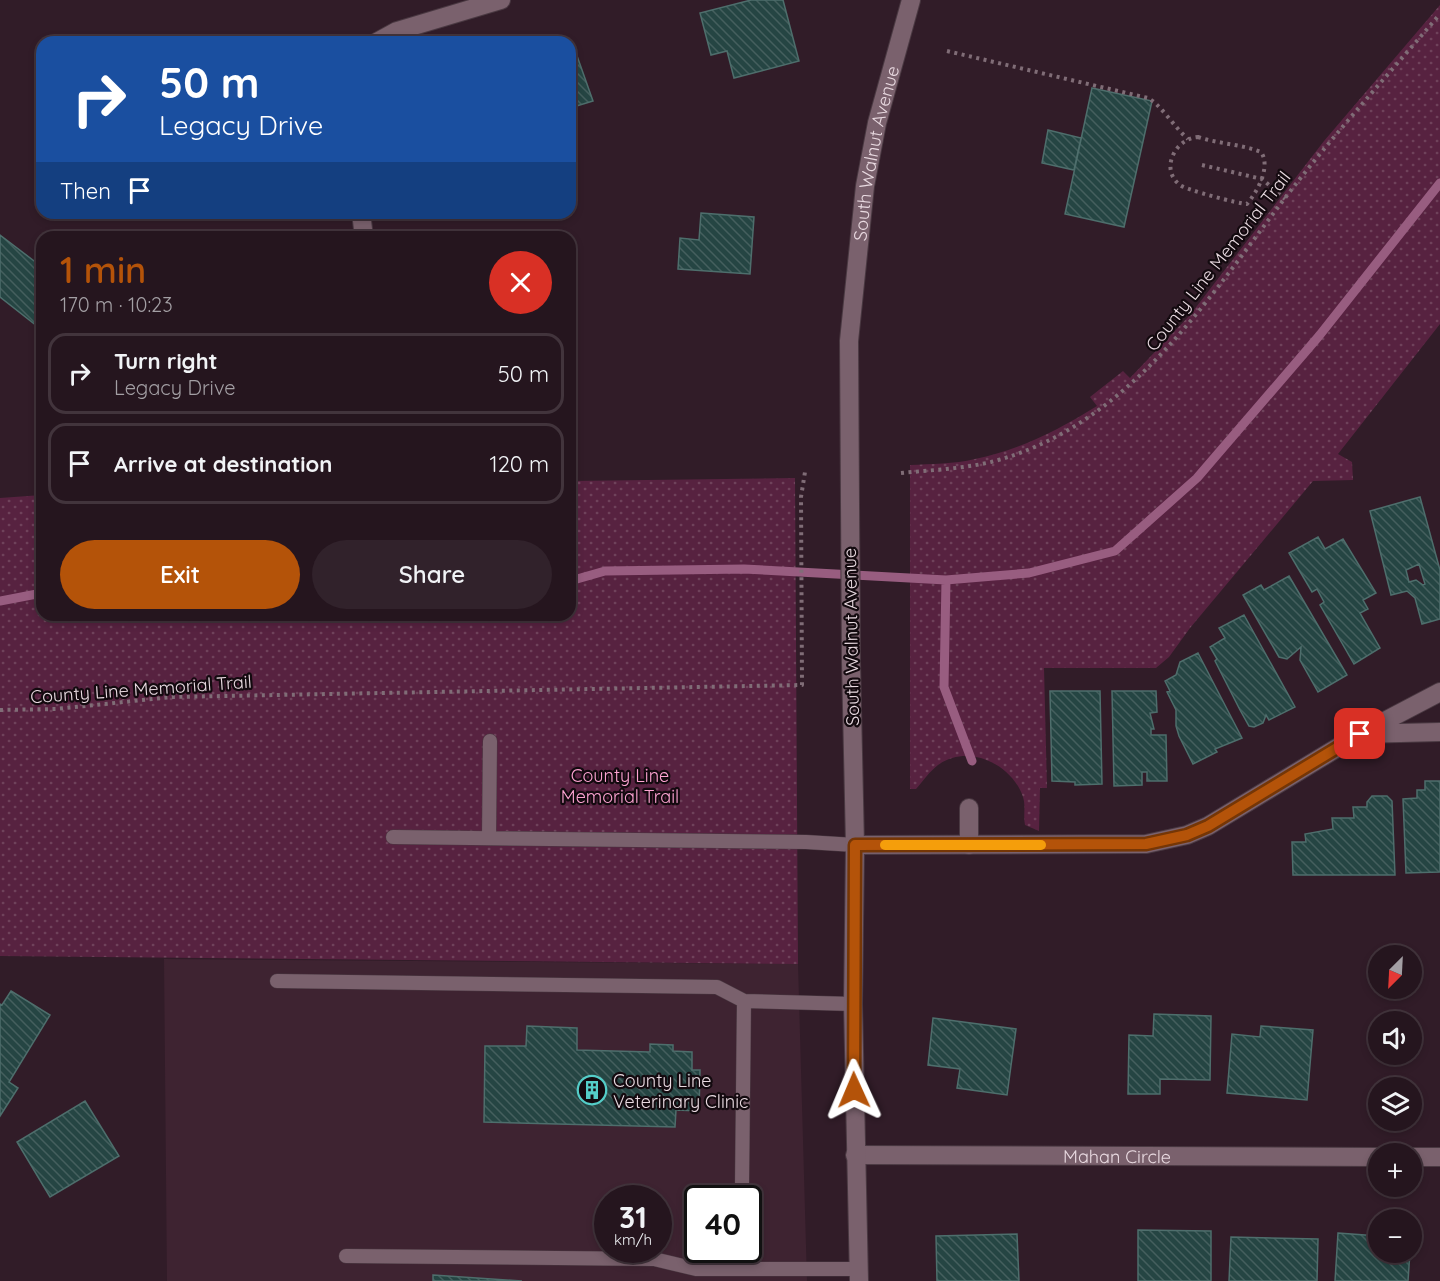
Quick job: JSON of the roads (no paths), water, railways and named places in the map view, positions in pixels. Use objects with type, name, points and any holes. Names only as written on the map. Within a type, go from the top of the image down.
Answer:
[{"type":"street","points":[[388,36],[397,31],[501,0]]},
{"type":"street","name":"South Walnut Avenue","points":[[859,1275],[853,1004],[855,845],[850,662],[849,341],[857,244],[877,123],[910,0]]},
{"type":"street","points":[[855,845],[1146,844],[1187,835],[1208,826],[1360,734],[1440,692]]},
{"type":"street","points":[[1360,734],[1440,732]]},
{"type":"street","points":[[969,808],[969,845]]},
{"type":"street","name":"Mahan Circle","points":[[855,1155],[1368,1157]]},
{"type":"street","points":[[1422,1157],[1440,1157]]},
{"type":"lane","points":[[489,838],[490,741]]},
{"type":"lane","points":[[393,837],[806,842],[855,845]]},
{"type":"lane","points":[[277,981],[717,987],[744,1002],[853,1004]]},
{"type":"lane","points":[[742,1185],[744,1002]]},
{"type":"lane","points":[[346,1256],[654,1259],[696,1275],[859,1275]]},
{"type":"waterway","points":[[576,579],[605,571],[744,569],[946,580],[1029,573],[1115,551],[1197,478],[1319,336],[1440,183]]},
{"type":"waterway","points":[[946,580],[944,687],[972,761]]},
{"type":"waterway","points":[[0,601],[36,594]]},
{"type":"place","name":"County Line Veterinary Clinic","points":[[592,1090]]},
{"type":"park label","name":"County Line Memorial Trail","points":[[620,785]]}]
